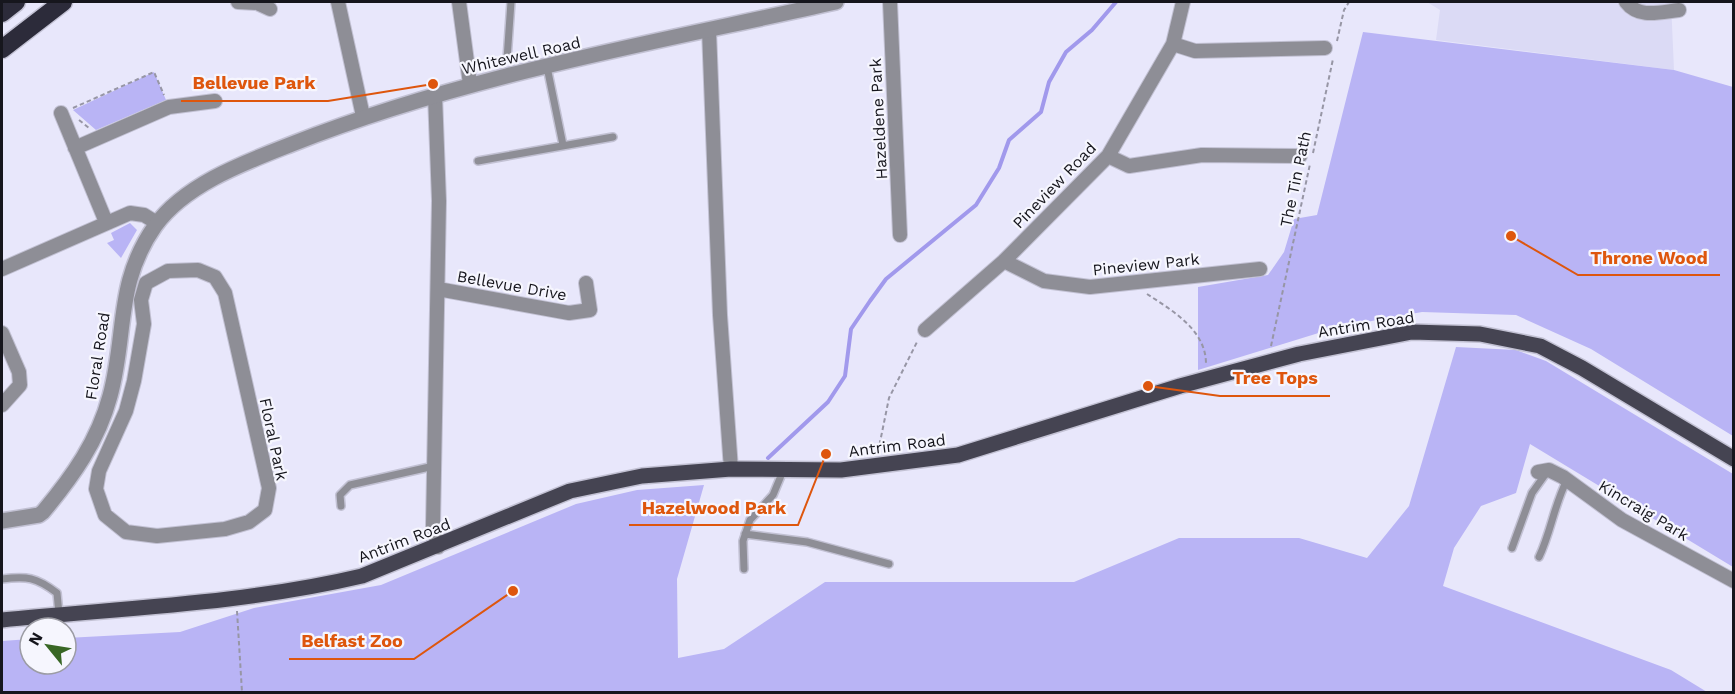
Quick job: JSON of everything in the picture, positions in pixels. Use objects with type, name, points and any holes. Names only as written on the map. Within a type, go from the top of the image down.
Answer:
[{"type":"highway","points":[[2,13],[16,2]]},
{"type":"highway","points":[[2,49],[63,2]]},
{"type":"main road","name":"Antrim Road","points":[[2,620],[294,591],[362,576],[438,547],[570,491],[642,476],[731,469],[842,470],[958,455],[1208,379],[1364,339],[1412,332],[1446,332],[1511,339],[1557,354],[1734,459]]},
{"type":"street","points":[[238,2],[262,5]]},
{"type":"street","points":[[338,2],[363,116]]},
{"type":"street","points":[[459,2],[470,84]]},
{"type":"street","name":"Whitewell Road","points":[[157,223],[177,203],[211,181],[265,155],[363,116],[470,84],[836,2]]},
{"type":"street","name":"Hazeldene Park","points":[[890,2],[900,235]]},
{"type":"street","name":"Pineview Road","points":[[925,330],[1004,261],[1108,156],[1173,44],[1183,2]]},
{"type":"street","points":[[1626,2],[1632,10],[1640,13],[1679,10]]},
{"type":"street","points":[[709,30],[720,315],[731,469]]},
{"type":"street","points":[[1173,44],[1195,51],[1332,50]]},
{"type":"street","points":[[435,95],[439,201],[433,526],[438,547]]},
{"type":"street","points":[[75,148],[170,107],[215,101]]},
{"type":"street","points":[[61,113],[106,222]]},
{"type":"street","points":[[1108,156],[1129,166],[1202,156],[1300,156]]},
{"type":"street","points":[[2,269],[130,213],[144,215],[157,223]]},
{"type":"street","name":"Floral Road","points":[[2,522],[39,515],[70,480],[100,430],[111,393],[124,295],[132,268],[157,223]]},
{"type":"street","name":"Pineview Park","points":[[1004,261],[1044,281],[1090,287],[1260,268]]},
{"type":"street","name":"Floral Park","points":[[198,270],[214,277],[225,293],[269,488],[265,510],[249,522],[225,529],[157,536],[126,532],[105,515],[96,489],[99,471],[126,411],[140,347],[144,324],[141,300],[146,283],[168,271],[198,270]]},
{"type":"street","name":"Bellevue Drive","points":[[438,289],[569,313],[590,310],[586,283]]},
{"type":"street","points":[[2,333],[19,372],[20,386],[2,405]]},
{"type":"street","points":[[118,344],[140,347]]},
{"type":"street","name":"Kincraig Park","points":[[1543,471],[1567,480],[1622,520],[1734,581]]},
{"type":"lane","points":[[507,59],[511,2]]},
{"type":"lane","points":[[547,67],[563,145]]},
{"type":"lane","points":[[478,161],[613,137]]},
{"type":"lane","points":[[341,506],[340,495],[350,485],[434,466]]},
{"type":"lane","points":[[744,569],[743,542],[750,520],[772,495],[784,469]]},
{"type":"lane","points":[[1512,548],[1532,493],[1543,471]]},
{"type":"lane","points":[[1539,557],[1567,480]]},
{"type":"lane","points":[[745,534],[807,542],[888,564]]},
{"type":"lane","points":[[2,579],[23,576],[41,581],[57,593],[59,614]]},
{"type":"path","name":"The Tin Path","points":[[1268,363],[1332,50],[1344,10],[1349,2]]},
{"type":"path","points":[[61,113],[154,72],[170,107]]},
{"type":"path","points":[[1130,282],[1179,317],[1199,336],[1206,350],[1208,379]]},
{"type":"path","points":[[877,467],[878,441],[889,398],[910,353],[925,330]]},
{"type":"path","points":[[236,598],[242,693]]},
{"type":"shaded area","points":[[1427,2],[1671,2],[1674,70],[1436,40],[1440,10]]},
{"type":"shaded area","points":[[1363,32],[1674,70],[1733,87],[1733,436],[1591,349],[1516,315],[1422,312],[1338,327],[1198,370],[1198,287],[1268,275],[1284,252],[1294,219],[1317,215]]},
{"type":"shaded area","points":[[154,72],[166,100],[96,130],[73,110]]},
{"type":"shaded area","points":[[130,223],[137,230],[121,258],[107,243],[114,240],[111,233]]},
{"type":"shaded area","points":[[1456,347],[1516,350],[1546,361],[1733,474],[1733,567],[1530,444],[1516,493],[1481,506],[1454,548],[1443,586],[1671,670],[1707,692],[2,692],[2,641],[18,640],[18,676],[78,676],[78,637],[180,632],[254,608],[381,585],[576,504],[637,490],[704,485],[677,579],[678,658],[724,649],[825,582],[1074,582],[1179,538],[1299,538],[1367,558],[1409,506]]},
{"type":"waterway","points":[[768,458],[828,402],[845,376],[851,329],[886,279],[976,205],[999,168],[1009,140],[1041,112],[1049,82],[1066,52],[1092,30],[1116,2]]},
{"type":"place","name":"Bellevue Park","points":[[433,84]]},
{"type":"place","name":"Throne Wood","points":[[1511,236]]},
{"type":"place","name":"Tree Tops","points":[[1148,386]]},
{"type":"place","name":"Hazelwood Park","points":[[826,454]]},
{"type":"place","name":"Belfast Zoo","points":[[513,591]]}]
